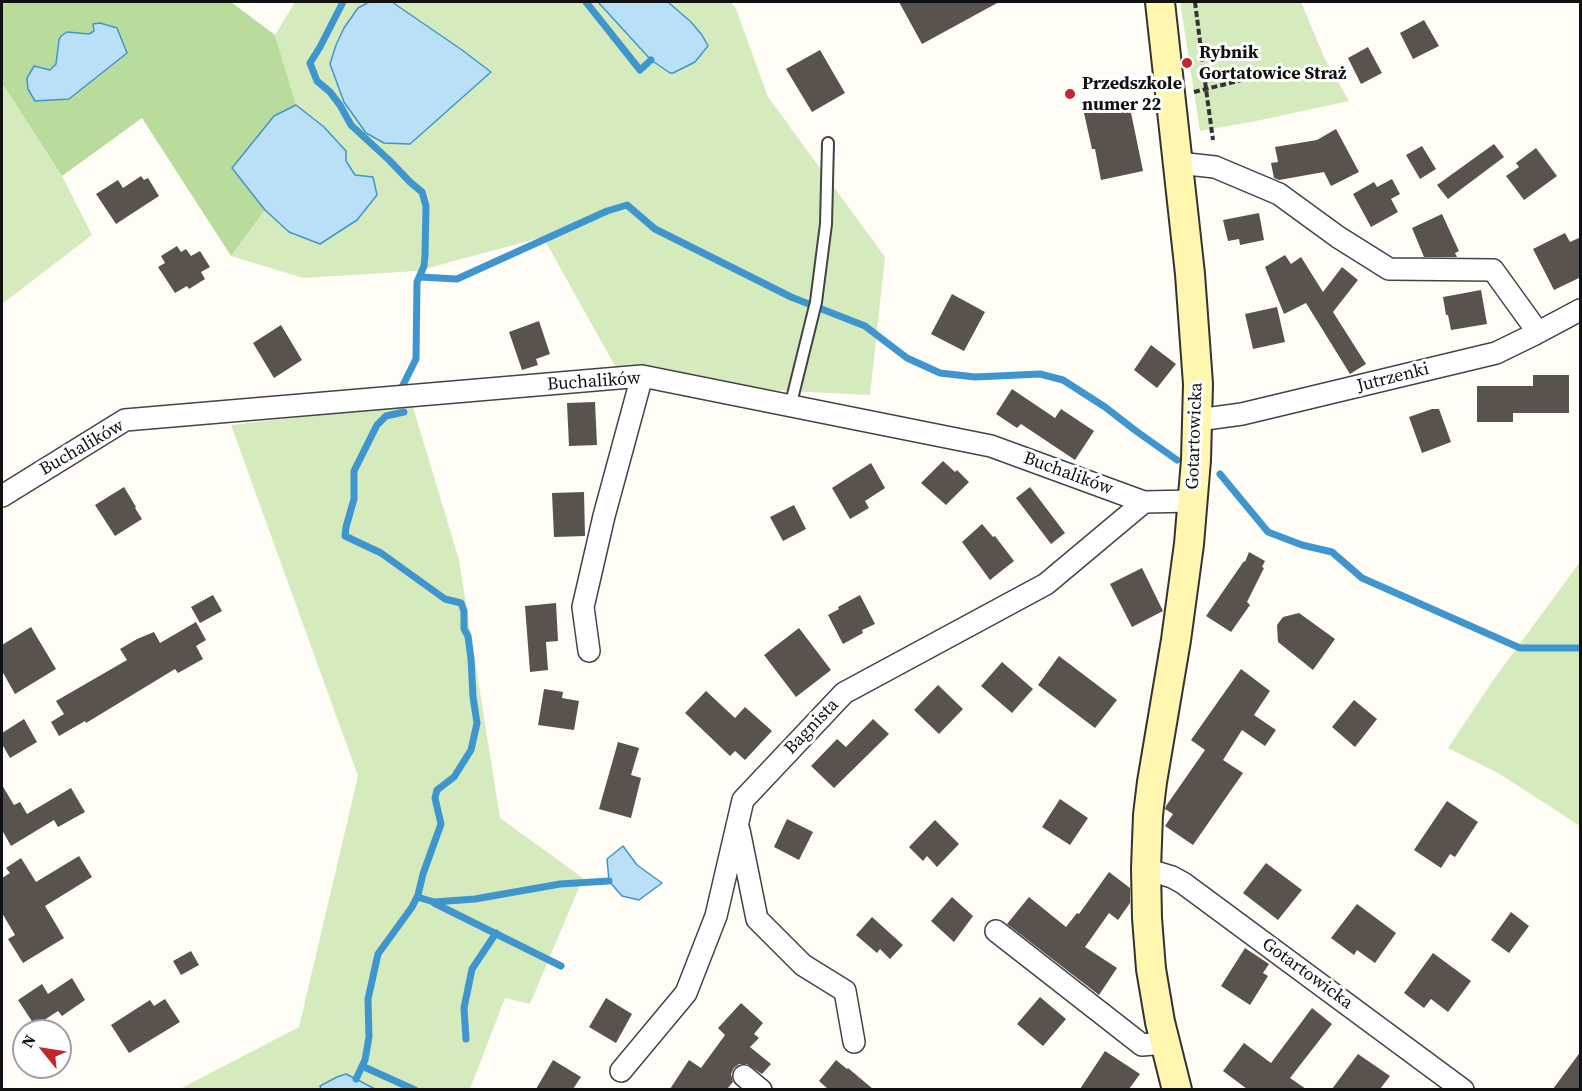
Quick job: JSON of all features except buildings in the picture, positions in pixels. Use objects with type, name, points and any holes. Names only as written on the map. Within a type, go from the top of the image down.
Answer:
[{"type":"street","name":"Gotartowicka","points":[[1160,2],[1178,163],[1198,384],[1193,501],[1176,640],[1152,782],[1146,869],[1147,926],[1151,969],[1165,1043],[1177,1089]]},
{"type":"street","points":[[1178,163],[1215,167],[1279,194],[1338,237],[1389,269],[1493,270],[1532,324],[1534,334]]},
{"type":"street","name":"Jutrzenki","points":[[1198,420],[1242,414],[1496,353],[1581,310]]},
{"type":"street","points":[[589,651],[583,607],[604,516],[642,376]]},
{"type":"street","name":"Buchalików","points":[[2,496],[125,420],[642,376],[991,446],[1144,502],[1193,501]]},
{"type":"street","name":"Bagnista","points":[[621,1071],[686,993],[716,916],[743,800],[844,693],[1046,584],[1144,502]]},
{"type":"street","points":[[738,823],[757,919],[803,965],[845,991],[854,1042]]},
{"type":"street","name":"Gotartowicka","points":[[1146,869],[1183,883],[1463,1089]]},
{"type":"street","points":[[996,931],[1142,1045],[1165,1043]]},
{"type":"street","points":[[744,1076],[761,1089]]},
{"type":"lane","points":[[790,407],[815,307],[826,224],[828,143]]},
{"type":"path","points":[[1196,2],[1214,140]]},
{"type":"path","points":[[1187,94],[1245,79]]},
{"type":"green space","points":[[2,2],[231,2],[275,35],[296,105],[274,116],[232,168],[265,210],[231,256],[142,118],[62,176],[2,83]]},
{"type":"green space","points":[[295,2],[731,2],[736,9],[768,97],[885,257],[870,395],[768,390],[615,366],[543,237],[417,271],[303,278],[231,256],[265,210],[289,232],[355,175],[324,127],[296,105],[275,35]]},
{"type":"green space","points":[[1180,2],[1301,2],[1324,57],[1349,101],[1200,131]]},
{"type":"green space","points":[[2,83],[62,176],[92,235],[2,304]]},
{"type":"green space","points":[[412,404],[459,560],[500,818],[583,878],[530,1004],[505,998],[470,1089],[178,1090],[299,1027],[358,776],[231,425]]},
{"type":"green space","points":[[1580,562],[1580,826],[1498,773],[1448,748],[1494,679]]},
{"type":"water","points":[[369,2],[392,2],[491,72],[410,144],[384,143],[366,133],[344,102],[330,64],[344,28],[358,8]]},
{"type":"water","points":[[598,2],[668,2],[691,22],[708,46],[695,62],[670,73],[651,60]]},
{"type":"water","points":[[100,23],[117,28],[127,53],[69,99],[35,101],[28,89],[27,78],[34,66],[50,70],[56,64],[61,36],[67,32],[89,34],[94,31],[93,24]]},
{"type":"water","points":[[296,105],[324,127],[346,151],[346,161],[355,175],[373,177],[377,195],[357,220],[320,244],[289,232],[265,210],[232,168],[274,116]]},
{"type":"water","points":[[623,846],[637,865],[662,883],[639,900],[622,896],[609,881],[607,859]]},
{"type":"water","points":[[346,1074],[375,1089],[321,1089],[320,1086]]},
{"type":"waterway","points":[[343,2],[310,63],[317,81],[330,92],[351,125],[422,192],[426,206],[424,266],[417,282],[416,359],[401,389]]},
{"type":"waterway","points":[[586,2],[640,70],[651,60]]},
{"type":"waterway","points":[[420,277],[457,279],[607,211],[627,205],[655,229],[791,297],[865,326],[907,358],[940,373],[975,377],[1040,374],[1063,380],[1105,407],[1177,460]]},
{"type":"waterway","points":[[356,1079],[365,1060],[369,1037],[368,999],[378,954],[418,895],[441,824],[435,798],[437,790],[454,777],[471,750],[477,723],[468,636],[464,629],[464,611],[461,603],[445,599],[381,553],[345,536],[354,499],[354,471],[377,425],[386,416],[404,412]]},
{"type":"waterway","points":[[1220,474],[1268,532],[1302,545],[1332,552],[1362,578],[1520,648],[1580,648]]},
{"type":"waterway","points":[[417,897],[434,902],[475,899],[560,884],[609,881]]},
{"type":"waterway","points":[[434,903],[561,966]]},
{"type":"waterway","points":[[466,1039],[464,1008],[472,969],[496,933]]},
{"type":"waterway","points":[[362,1066],[415,1090]]},
{"type":"place","name":"Rybnik Gortatowice Straż","points":[[1187,63]]},
{"type":"place","name":"Przedszkole numer 22","points":[[1070,94]]}]
